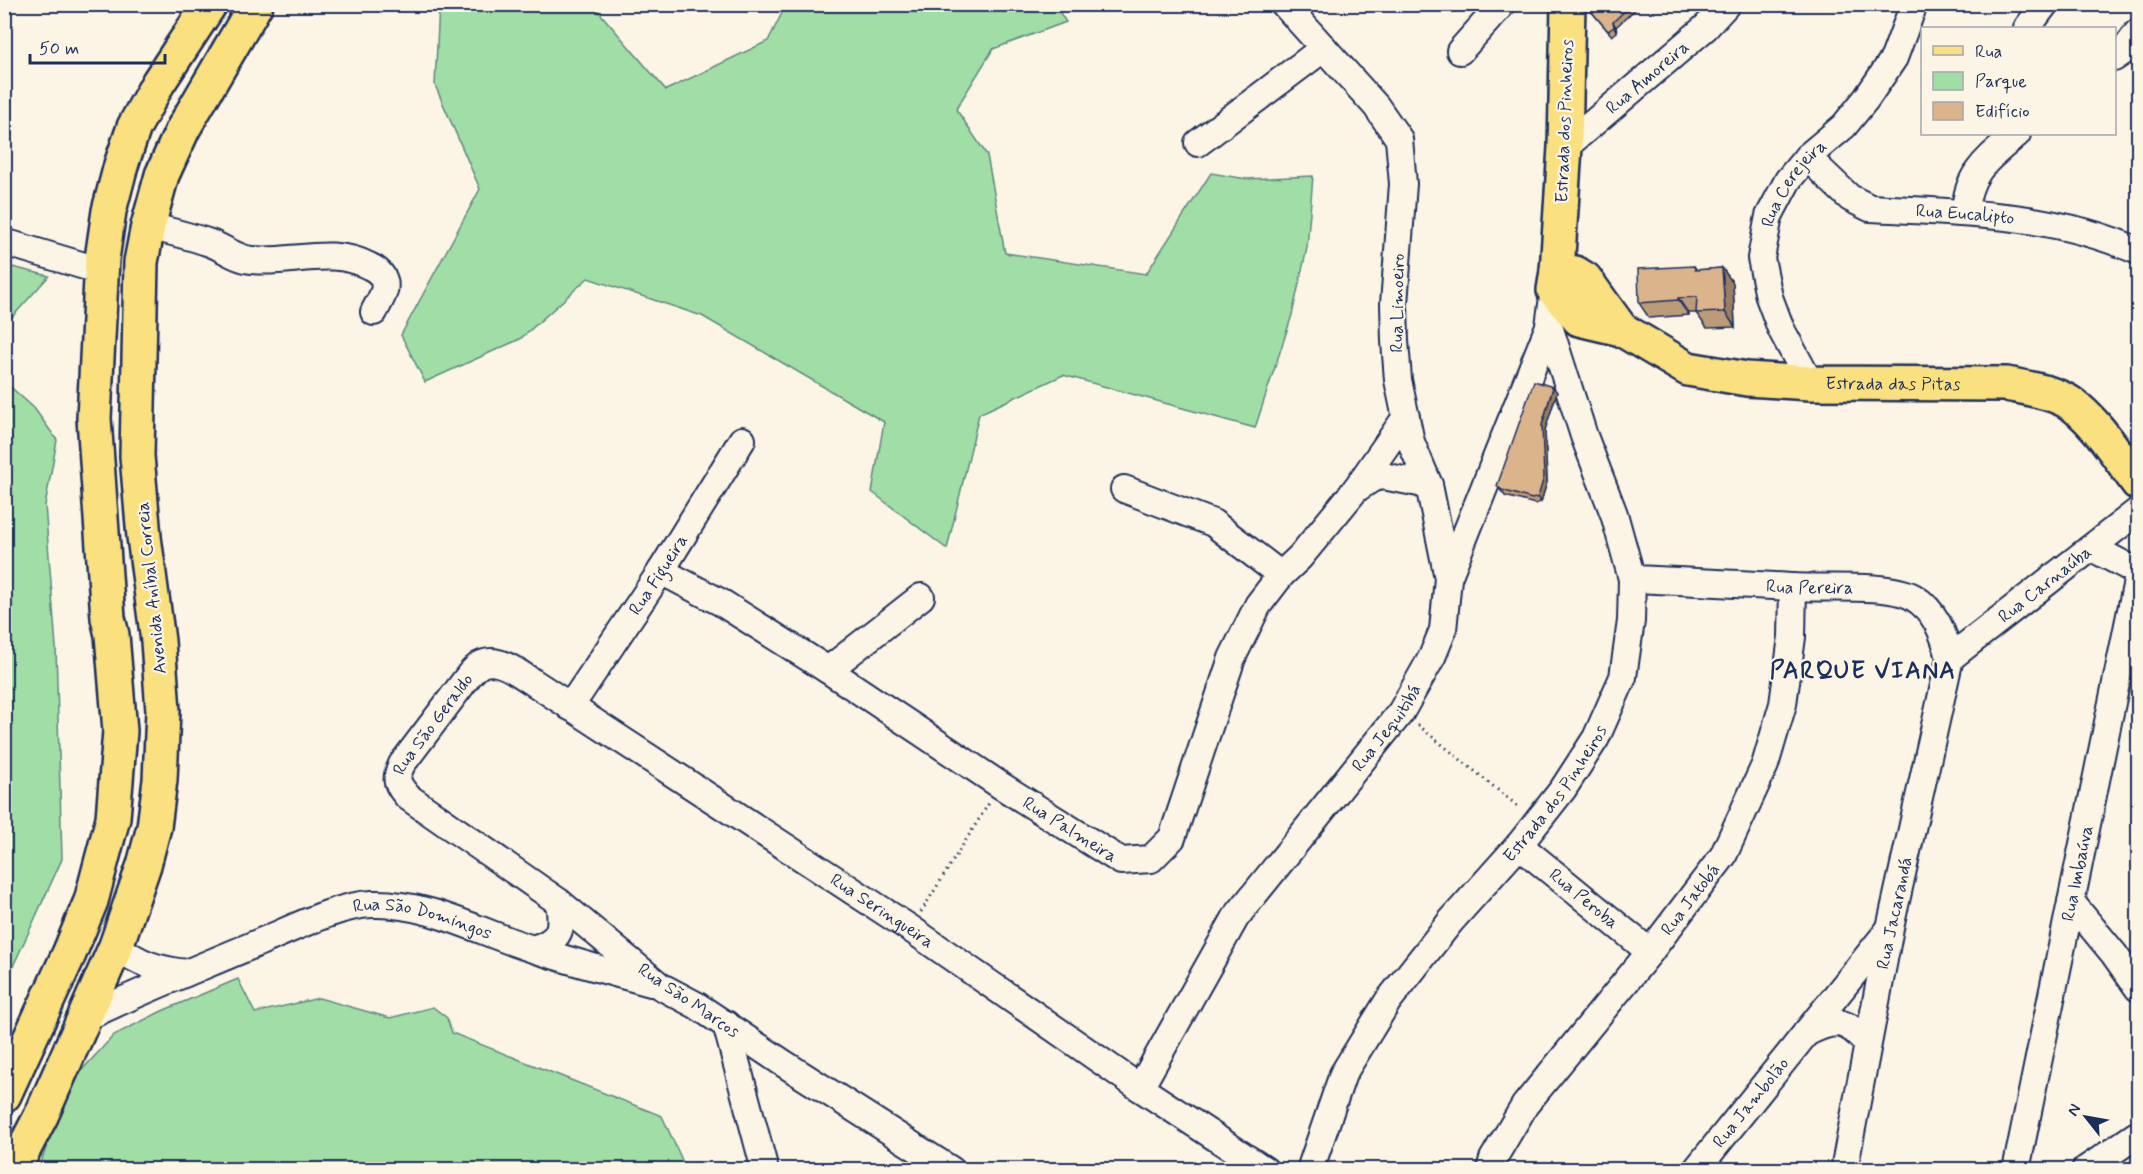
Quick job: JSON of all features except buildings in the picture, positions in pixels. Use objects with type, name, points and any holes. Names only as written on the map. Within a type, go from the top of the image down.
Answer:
[{"type":"main road","points":[[4,1095],[91,901],[113,818],[120,731],[112,635],[108,618],[94,418],[101,271],[109,211],[134,127],[158,83],[210,4]]},
{"type":"main road","name":"Avenida Aníbal Correia","points":[[13,1170],[41,1116],[116,946],[144,865],[154,827],[160,780],[163,711],[158,641],[144,537],[137,456],[141,262],[162,175],[183,129],[256,4]]},
{"type":"main road","name":"Estrada dos Pinheiros","points":[[1565,280],[1559,237],[1565,147],[1568,4]]},
{"type":"main road","points":[[1564,323],[1565,280]]},
{"type":"main road","name":"Estrada das Pitas","points":[[1565,280],[1621,329],[1688,369],[1747,379],[1810,384],[2007,384],[2036,389],[2066,400],[2082,413],[2139,483]]},
{"type":"main road","name":"Estrada das Pitas","points":[[1564,323],[1621,329]]},
{"type":"street","name":"Rua Limoeiro","points":[[1284,4],[1347,77],[1376,106],[1399,139],[1403,184],[1394,304],[1398,380],[1412,442],[1429,485],[1448,578]]},
{"type":"street","points":[[1460,51],[1502,4]]},
{"type":"street","name":"Rua Amoreira","points":[[1565,147],[1706,27],[1727,4]]},
{"type":"street","name":"Rua Cerejeira","points":[[1810,384],[1781,329],[1769,297],[1761,258],[1769,216],[1788,180],[1807,157],[1844,126],[1866,99],[1894,58],[1914,4]]},
{"type":"street","points":[[2028,27],[2045,4]]},
{"type":"street","points":[[1198,143],[1324,48]]},
{"type":"street","points":[[1965,213],[1966,196],[1970,184],[1978,170],[2004,138]]},
{"type":"street","name":"Rua Eucalipto","points":[[1807,157],[1850,198],[1870,208],[1965,213],[2065,225],[2108,237],[2139,251]]},
{"type":"street","points":[[1921,211],[1978,170]]},
{"type":"street","points":[[148,226],[187,236],[252,260],[320,255],[345,257],[363,263],[375,269],[382,276],[384,283],[384,292],[374,312]]},
{"type":"street","points":[[4,242],[101,271]]},
{"type":"street","name":"Estrada dos Pinheiros","points":[[1310,1170],[1343,1074],[1388,1001],[1451,921],[1519,845],[1563,789],[1596,738],[1623,677],[1628,651],[1632,579],[1614,514],[1584,436],[1563,370],[1564,323]]},
{"type":"street","name":"Rua Jequitibá","points":[[1140,1088],[1236,916],[1401,712],[1432,657],[1443,630],[1448,578],[1564,323]]},
{"type":"street","name":"Rua Palmeira","points":[[661,571],[722,603],[828,669],[1000,784],[1121,861],[1151,859],[1172,838],[1232,658],[1258,605],[1356,489],[1406,417]]},
{"type":"street","name":"Rua Figueira","points":[[570,707],[661,571],[742,440]]},
{"type":"street","name":"Rua Palmeira","points":[[1356,489],[1373,478],[1383,476],[1429,485]]},
{"type":"street","points":[[1124,489],[1213,524],[1281,575]]},
{"type":"street","name":"Rua Carnaúba","points":[[1950,658],[2139,512]]},
{"type":"street","points":[[2092,548],[2139,574]]},
{"type":"street","name":"Rua Imbaúva","points":[[2016,1170],[2139,574]]},
{"type":"street","name":"Rua Pereira","points":[[1632,579],[1793,587],[1894,589],[1913,597],[1937,622],[1946,639],[1950,658]]},
{"type":"street","name":"Rua Jatobá","points":[[1490,1170],[1493,1159],[1525,1105],[1650,952],[1723,856],[1765,765],[1783,704],[1792,637],[1793,587]]},
{"type":"street","points":[[828,669],[921,597]]},
{"type":"street","name":"Rua Jacarandá","points":[[1844,1170],[1890,928],[1950,658]]},
{"type":"street","name":"Rua Seringueira","points":[[492,662],[526,678],[911,929],[1140,1088],[1265,1170]]},
{"type":"street","name":"Rua São Geraldo","points":[[408,797],[398,786],[397,774],[402,764],[470,674],[480,665],[492,662]]},
{"type":"street","name":"Rua São Marcos","points":[[408,797],[559,902],[660,986],[726,1024],[941,1166]]},
{"type":"street","name":"Rua Peroba","points":[[1519,845],[1650,952]]},
{"type":"street","points":[[533,949],[548,944],[560,930],[559,902]]},
{"type":"street","points":[[2071,902],[2139,988]]},
{"type":"street","name":"Rua São Domingos","points":[[85,1018],[143,990],[340,910],[372,904],[395,905],[434,914],[533,949],[660,986]]},
{"type":"street","name":"Rua Jambolão","points":[[1696,1170],[1890,928]]},
{"type":"street","points":[[116,946],[135,960],[150,966],[186,973]]},
{"type":"street","name":"Rua Jambolão","points":[[1806,1034],[1827,1023],[1845,1024],[1856,1031],[1867,1043]]},
{"type":"street","points":[[726,1024],[765,1170]]},
{"type":"street","points":[[745,1096],[758,1071],[783,1063]]},
{"type":"street","points":[[2085,1170],[2139,1134]]},
{"type":"path","points":[[1401,712],[1538,822]]},
{"type":"path","points":[[911,929],[1000,784]]},
{"type":"green space","points":[[439,5],[593,5],[666,90],[768,41],[786,5],[1055,5],[1066,22],[993,49],[956,109],[987,155],[1005,253],[1146,274],[1211,173],[1247,179],[1313,176],[1307,248],[1292,315],[1255,428],[1063,375],[979,414],[947,549],[872,492],[884,422],[702,316],[588,278],[520,339],[425,382],[401,335],[480,189],[435,85]]},
{"type":"green space","points":[[4,265],[49,276],[5,325],[4,325]]},
{"type":"green space","points":[[5,382],[34,408],[57,440],[45,505],[56,647],[62,859],[5,984]]},
{"type":"green space","points":[[238,979],[255,1013],[319,998],[390,1018],[433,1007],[447,1018],[452,1033],[662,1116],[686,1169],[38,1170],[70,1083],[114,1035],[162,1011]]},
{"type":"district","name":"PARQUE VIANA","points":[[1863,670]]}]
